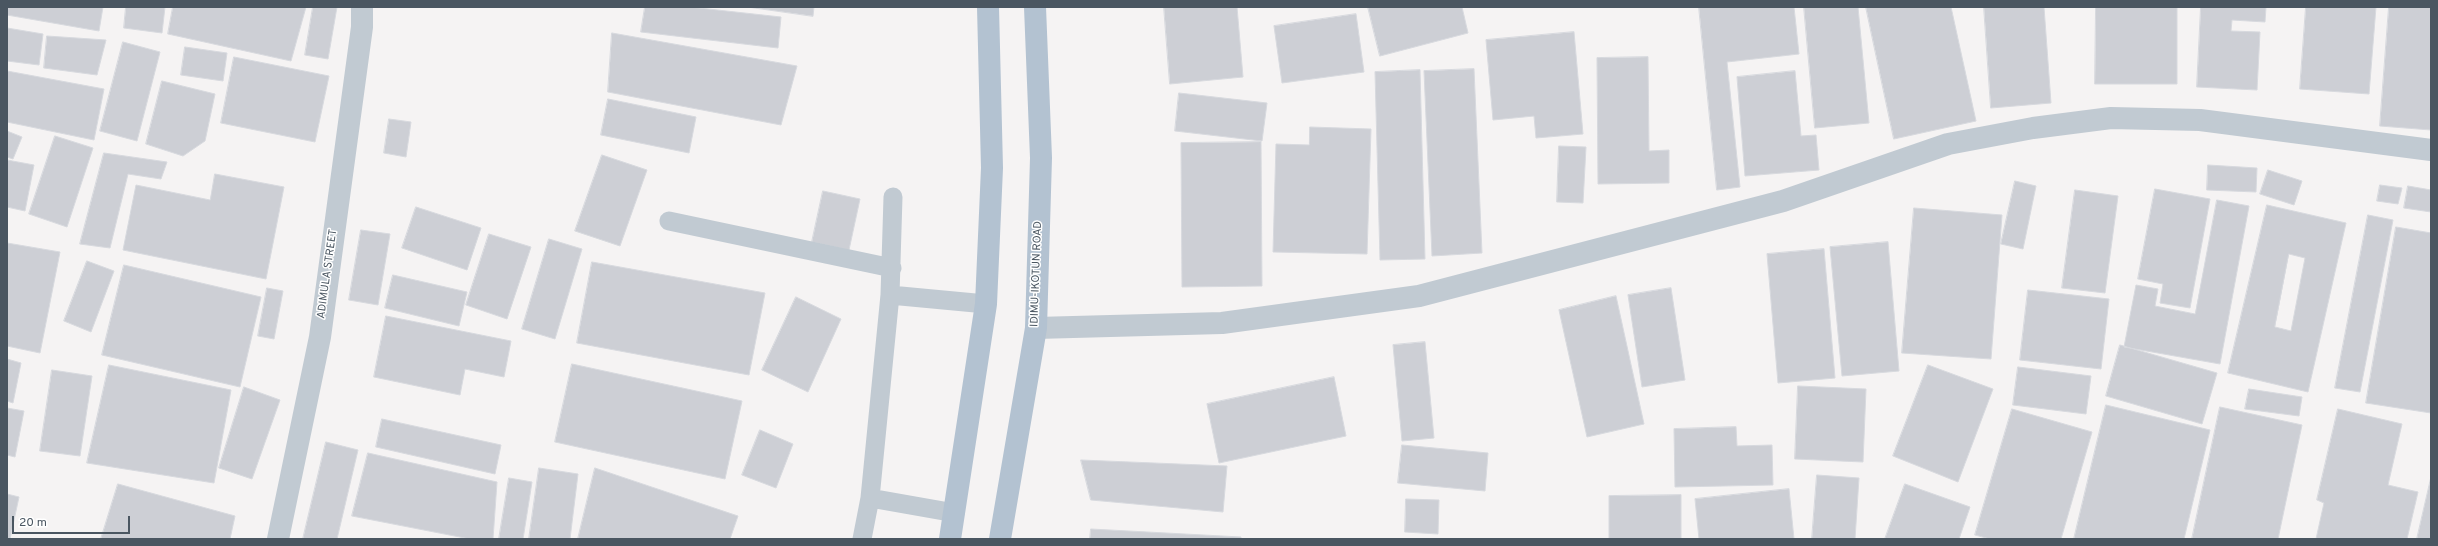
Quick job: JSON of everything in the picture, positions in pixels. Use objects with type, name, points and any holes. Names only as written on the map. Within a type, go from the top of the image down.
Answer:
[{"type":"main road","points":[[950,539],[986,304],[992,168],[988,7]]},
{"type":"main road","name":"IDIMU-IKOTUN ROAD","points":[[1000,539],[1036,328],[1041,158],[1035,7]]},
{"type":"street","name":"ADIMULA STREET","points":[[278,539],[320,337],[362,27],[362,7]]},
{"type":"street","points":[[1036,328],[1222,323],[1419,296],[1783,201],[1948,144],[2033,128],[2104,119],[2200,120],[2431,150]]},
{"type":"lane","points":[[862,539],[870,498],[890,295],[893,197]]},
{"type":"lane","points":[[669,221],[892,268]]},
{"type":"lane","points":[[890,295],[986,304]]},
{"type":"lane","points":[[870,498],[955,513]]},
{"type":"building","points":[[7,7],[103,7],[99,31],[7,15]]},
{"type":"building","points":[[126,7],[165,7],[162,33],[124,28]]},
{"type":"building","points":[[173,7],[306,7],[291,61],[168,34]]},
{"type":"building","points":[[313,7],[337,7],[328,59],[305,55]]},
{"type":"building","points":[[645,7],[690,7],[781,17],[778,48],[641,32]]},
{"type":"building","points":[[748,7],[814,7],[813,16]]},
{"type":"building","points":[[1164,7],[1237,7],[1243,77],[1170,84]]},
{"type":"building","points":[[1368,7],[1462,7],[1468,33],[1380,56]]},
{"type":"building","points":[[1699,7],[1794,7],[1799,54],[1727,62],[1740,187],[1717,190]]},
{"type":"building","points":[[1804,7],[1858,7],[1869,123],[1815,128]]},
{"type":"building","points":[[1866,7],[1951,7],[1976,121],[1894,139]]},
{"type":"building","points":[[1984,7],[2044,7],[2051,103],[1991,108]]},
{"type":"building","points":[[2096,7],[2177,7],[2177,84],[2095,84]]},
{"type":"building","points":[[2201,7],[2266,7],[2265,22],[2232,20],[2231,31],[2260,32],[2257,90],[2197,87]]},
{"type":"building","points":[[2306,7],[2376,7],[2369,94],[2300,89]]},
{"type":"building","points":[[2389,7],[2431,7],[2431,130],[2380,126]]},
{"type":"building","points":[[1356,14],[1364,72],[1282,83],[1274,26]]},
{"type":"building","points":[[7,28],[43,34],[39,65],[7,61]]},
{"type":"building","points":[[1574,32],[1583,134],[1536,138],[1534,116],[1493,120],[1486,40]]},
{"type":"building","points":[[612,33],[797,66],[781,125],[608,92]]},
{"type":"building","points":[[47,36],[106,40],[97,75],[44,68]]},
{"type":"building","points":[[123,42],[160,52],[137,141],[100,131]]},
{"type":"building","points":[[185,47],[227,53],[223,81],[181,75]]},
{"type":"building","points":[[234,57],[329,76],[315,142],[221,123]]},
{"type":"building","points":[[1648,57],[1649,151],[1669,150],[1669,183],[1598,184],[1597,58]]},
{"type":"building","points":[[1474,69],[1482,253],[1432,256],[1424,71]]},
{"type":"building","points":[[1420,70],[1425,259],[1380,260],[1375,72]]},
{"type":"building","points":[[7,71],[104,89],[94,140],[7,122]]},
{"type":"building","points":[[1795,71],[1801,136],[1816,135],[1819,170],[1745,176],[1737,77]]},
{"type":"building","points":[[162,81],[215,94],[205,141],[183,156],[146,144]]},
{"type":"building","points":[[1179,93],[1267,103],[1262,141],[1175,131]]},
{"type":"building","points":[[608,99],[696,117],[689,153],[601,135]]},
{"type":"building","points":[[389,119],[411,122],[406,157],[384,153]]},
{"type":"building","points":[[1310,127],[1371,129],[1367,254],[1273,252],[1276,144],[1309,145]]},
{"type":"building","points":[[7,131],[22,137],[13,159],[7,157]]},
{"type":"building","points":[[55,136],[93,148],[67,227],[29,214]]},
{"type":"building","points":[[1261,142],[1262,286],[1182,287],[1181,143]]},
{"type":"building","points":[[1559,146],[1586,147],[1583,203],[1557,202]]},
{"type":"building","points":[[104,153],[167,162],[161,179],[128,174],[110,248],[80,244]]},
{"type":"building","points":[[602,155],[647,170],[620,246],[575,231]]},
{"type":"building","points":[[7,160],[34,165],[25,211],[7,207]]},
{"type":"building","points":[[2208,165],[2257,168],[2256,192],[2207,190]]},
{"type":"building","points":[[2268,170],[2302,181],[2294,205],[2260,194]]},
{"type":"building","points":[[215,174],[284,187],[266,279],[123,250],[136,185],[210,200]]},
{"type":"building","points":[[2015,181],[2036,186],[2023,249],[2001,244]]},
{"type":"building","points":[[2380,185],[2402,188],[2398,204],[2377,201]]},
{"type":"building","points":[[2408,186],[2431,190],[2431,212],[2404,208]]},
{"type":"building","points":[[2155,189],[2210,199],[2190,308],[2160,303],[2163,284],[2138,279]]},
{"type":"building","points":[[2075,190],[2118,196],[2105,293],[2062,288]]},
{"type":"building","points":[[823,191],[860,199],[849,250],[812,242]]},
{"type":"building","points":[[2217,200],[2249,206],[2220,364],[2124,347],[2136,285],[2158,289],[2155,306],[2195,314]]},
{"type":"building","points":[[2267,205],[2346,223],[2308,392],[2228,373]],"holes":[[[2289,254],[2305,258],[2291,331],[2275,327]]]},
{"type":"building","points":[[416,207],[481,228],[467,270],[402,248]]},
{"type":"building","points":[[1914,208],[2002,215],[1991,359],[1902,353]]},
{"type":"building","points":[[2368,215],[2393,220],[2360,392],[2335,388]]},
{"type":"building","points":[[2396,227],[2431,233],[2431,413],[2366,403]]},
{"type":"building","points":[[361,230],[390,234],[378,305],[349,300]]},
{"type":"building","points":[[489,234],[531,247],[507,319],[466,305]]},
{"type":"building","points":[[549,239],[582,249],[555,339],[522,329]]},
{"type":"building","points":[[1888,242],[1899,371],[1842,376],[1830,247]]},
{"type":"building","points":[[7,243],[60,252],[40,353],[7,346]]},
{"type":"building","points":[[1824,249],[1835,378],[1778,383],[1767,254]]},
{"type":"building","points":[[87,261],[114,271],[91,332],[64,321]]},
{"type":"building","points":[[592,262],[765,293],[749,375],[577,343]]},
{"type":"building","points":[[124,265],[261,297],[240,387],[102,355]]},
{"type":"building","points":[[393,275],[467,292],[459,326],[385,308]]},
{"type":"building","points":[[267,288],[283,291],[274,339],[258,336]]},
{"type":"building","points":[[1671,288],[1685,380],[1642,387],[1628,295]]},
{"type":"building","points":[[2028,290],[2109,299],[2101,369],[2020,360]]},
{"type":"building","points":[[1616,296],[1644,424],[1587,437],[1559,310]]},
{"type":"building","points":[[796,297],[841,319],[808,392],[762,370]]},
{"type":"building","points":[[386,316],[511,341],[504,377],[465,369],[460,395],[374,377]]},
{"type":"building","points":[[1425,342],[1434,438],[1402,441],[1393,345]]},
{"type":"building","points":[[2120,345],[2217,373],[2202,424],[2106,396]]},
{"type":"building","points":[[7,359],[21,363],[13,403],[7,401]]},
{"type":"building","points":[[572,364],[742,401],[725,479],[555,442]]},
{"type":"building","points":[[109,365],[231,390],[214,483],[87,463]]},
{"type":"building","points":[[1928,365],[1993,389],[1958,482],[1893,456]]},
{"type":"building","points":[[2018,367],[2091,376],[2086,414],[2013,405]]},
{"type":"building","points":[[52,370],[92,376],[80,456],[40,451]]},
{"type":"building","points":[[1334,377],[1346,436],[1219,463],[1207,404]]},
{"type":"building","points":[[1798,386],[1866,389],[1863,462],[1795,459]]},
{"type":"building","points":[[244,387],[280,400],[252,479],[219,468]]},
{"type":"building","points":[[2249,389],[2302,397],[2299,416],[2245,409]]},
{"type":"building","points":[[2106,405],[2210,430],[2184,539],[2074,539]]},
{"type":"building","points":[[2220,407],[2302,425],[2278,539],[2192,539]]},
{"type":"building","points":[[7,408],[24,411],[15,457],[7,455]]},
{"type":"building","points":[[2012,409],[2092,432],[2061,539],[1990,539],[1975,535]]},
{"type":"building","points":[[2338,409],[2402,424],[2388,485],[2418,492],[2407,539],[2316,539],[2324,503],[2317,500]]},
{"type":"building","points":[[382,419],[501,445],[495,474],[376,447]]},
{"type":"building","points":[[1736,427],[1737,446],[1772,445],[1773,485],[1675,487],[1674,429]]},
{"type":"building","points":[[760,430],[793,444],[776,488],[742,475]]},
{"type":"building","points":[[326,442],[358,450],[337,539],[303,539]]},
{"type":"building","points":[[1402,445],[1488,453],[1485,491],[1398,483]]},
{"type":"building","points":[[368,453],[497,482],[493,539],[470,539],[352,516]]},
{"type":"building","points":[[1081,460],[1227,466],[1223,512],[1091,500]]},
{"type":"building","points":[[539,468],[578,474],[570,539],[529,539]]},
{"type":"building","points":[[595,468],[738,516],[730,539],[578,539]]},
{"type":"building","points":[[1817,475],[1859,478],[1855,539],[1812,539]]},
{"type":"building","points":[[2431,477],[2431,539],[2417,539]]},
{"type":"building","points":[[509,478],[532,482],[523,539],[499,539]]},
{"type":"building","points":[[118,484],[235,516],[230,539],[101,539]]},
{"type":"building","points":[[1905,484],[1970,507],[1959,539],[1885,539]]},
{"type":"building","points":[[1789,489],[1794,539],[1699,539],[1695,499]]},
{"type":"building","points":[[7,494],[19,497],[10,539],[7,539]]},
{"type":"building","points":[[1681,495],[1681,539],[1609,539],[1609,496]]},
{"type":"building","points":[[1406,499],[1439,500],[1438,534],[1405,532]]},
{"type":"building","points":[[1091,529],[1241,537],[1241,539],[1090,539]]}]
